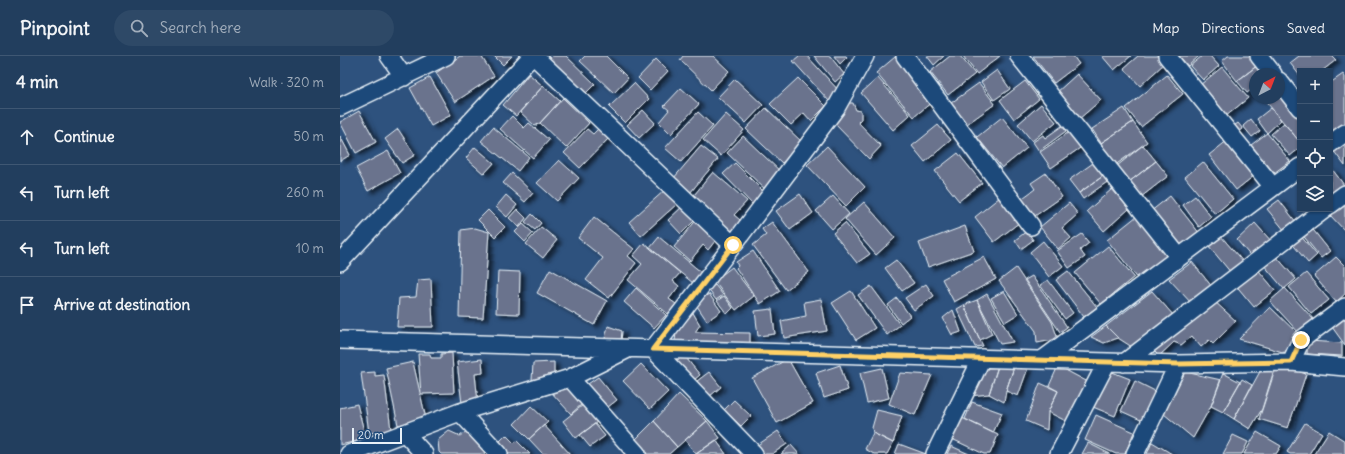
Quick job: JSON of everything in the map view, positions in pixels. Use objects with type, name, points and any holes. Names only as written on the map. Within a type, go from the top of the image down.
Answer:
[{"type":"street","points":[[389,56],[404,76]]},
{"type":"street","points":[[340,107],[446,56]]},
{"type":"street","points":[[340,262],[533,56],[733,245]]},
{"type":"street","points":[[653,349],[836,108],[865,56]]},
{"type":"street","points":[[905,56],[1031,226]]},
{"type":"street","points":[[1019,56],[1180,257]]},
{"type":"street","points":[[1167,56],[1273,187]]},
{"type":"street","points":[[1259,56],[1268,68]]},
{"type":"street","points":[[1285,89],[1297,104]]},
{"type":"street","points":[[1333,142],[1345,133]]},
{"type":"street","points":[[1042,360],[1297,169]]},
{"type":"street","points":[[1333,203],[1345,194]]},
{"type":"street","points":[[1124,363],[1321,212]]},
{"type":"street","points":[[1291,362],[1301,340],[1345,307]]},
{"type":"street","points":[[340,340],[1124,363],[1178,364],[1291,362],[1345,367]]},
{"type":"street","points":[[349,454],[460,412],[570,378],[630,348]]},
{"type":"street","points":[[653,349],[754,454]]},
{"type":"street","points":[[935,454],[982,358]]},
{"type":"street","points":[[1060,454],[1107,362]]},
{"type":"street","points":[[1135,454],[1178,364]]},
{"type":"street","points":[[570,378],[637,454]]},
{"type":"street","points":[[460,412],[499,454]]},
{"type":"street","points":[[405,433],[424,454]]},
{"type":"building","points":[[460,56],[481,56],[494,76],[455,102],[436,73]]},
{"type":"building","points":[[494,56],[512,56],[503,65]]},
{"type":"building","points":[[552,56],[566,56],[595,84],[585,94],[549,59]]},
{"type":"building","points":[[585,56],[606,56],[628,78],[614,93],[580,61]]},
{"type":"building","points":[[683,56],[713,56],[729,71],[711,90],[680,60]]},
{"type":"building","points":[[799,56],[807,56],[840,92],[829,101],[793,61]]},
{"type":"building","points":[[814,56],[830,56],[844,74],[835,82]]},
{"type":"building","points":[[834,56],[846,56],[847,57],[840,64]]},
{"type":"building","points":[[927,56],[944,56],[934,65]]},
{"type":"building","points":[[950,56],[960,56],[975,74],[948,95],[930,72]]},
{"type":"building","points":[[963,56],[1000,56],[977,74]]},
{"type":"building","points":[[1033,56],[1073,56],[1079,64],[1054,83]]},
{"type":"building","points":[[1102,56],[1131,56],[1114,70]]},
{"type":"building","points":[[1138,56],[1160,56],[1166,62],[1140,86],[1124,68]]},
{"type":"building","points":[[1179,56],[1199,56],[1188,66]]},
{"type":"building","points":[[1202,56],[1210,56],[1219,66],[1203,80],[1190,66]]},
{"type":"building","points":[[1228,56],[1251,56],[1258,65],[1254,68],[1249,68],[1249,72],[1237,81],[1222,61]]},
{"type":"building","points":[[1299,56],[1332,56],[1336,60],[1326,68],[1297,68],[1297,72],[1290,63]]},
{"type":"building","points":[[895,57],[933,101],[914,117],[876,73]]},
{"type":"building","points":[[656,59],[668,71],[650,90],[638,78]]},
{"type":"building","points":[[1222,67],[1248,98],[1225,117],[1200,85]]},
{"type":"building","points":[[997,70],[1010,89],[994,100],[981,82]]},
{"type":"building","points":[[1249,72],[1249,92],[1247,93],[1237,81]]},
{"type":"building","points":[[529,74],[543,86],[516,116],[503,105]]},
{"type":"building","points":[[1077,74],[1101,100],[1079,119],[1056,93]]},
{"type":"building","points":[[1343,74],[1345,77],[1345,123],[1334,131],[1333,130],[1333,81]]},
{"type":"building","points":[[1167,75],[1183,94],[1141,127],[1126,108]]},
{"type":"building","points":[[430,77],[451,115],[431,126],[410,88]]},
{"type":"building","points":[[798,78],[826,106],[811,121],[804,113],[791,125],[770,104]]},
{"type":"building","points":[[878,78],[910,115],[893,130],[861,93]]},
{"type":"building","points":[[735,79],[763,105],[746,123],[718,97]]},
{"type":"building","points":[[1025,81],[1039,99],[1014,119],[1000,100]]},
{"type":"building","points":[[634,83],[649,99],[625,123],[609,107]]},
{"type":"building","points":[[979,83],[995,104],[967,124],[951,103]]},
{"type":"building","points":[[543,86],[560,101],[540,123],[535,126],[520,112]]},
{"type":"building","points":[[681,88],[699,104],[671,134],[659,122],[669,110],[664,106]]},
{"type":"building","points":[[1285,96],[1297,110],[1297,138],[1268,104],[1285,104]]},
{"type":"building","points":[[563,98],[589,123],[566,148],[540,123]]},
{"type":"building","points":[[845,103],[853,103],[856,110],[861,111],[861,119],[858,122],[881,146],[869,159],[833,122]]},
{"type":"building","points":[[1041,104],[1056,122],[1032,141],[1018,124]]},
{"type":"building","points":[[766,108],[802,142],[782,163],[746,129]]},
{"type":"building","points":[[1124,108],[1133,122],[1101,143],[1092,129]]},
{"type":"building","points":[[1271,108],[1281,120],[1267,133],[1257,119]]},
{"type":"building","points":[[643,110],[655,123],[639,138],[627,125]]},
{"type":"building","points":[[359,111],[376,142],[356,153],[340,122]]},
{"type":"building","points":[[698,112],[713,126],[681,162],[665,148]]},
{"type":"building","points":[[726,114],[744,130],[721,156],[703,140]]},
{"type":"building","points":[[512,116],[524,128],[529,123],[549,140],[533,158],[500,129]]},
{"type":"building","points":[[1002,117],[1027,148],[1002,168],[977,137]]},
{"type":"building","points":[[1251,119],[1260,131],[1252,137],[1243,126]]},
{"type":"building","points":[[1133,122],[1147,142],[1114,166],[1101,143]]},
{"type":"building","points":[[1238,123],[1243,129],[1236,134],[1231,128]]},
{"type":"building","points":[[1284,123],[1297,138],[1297,150],[1290,156],[1271,134]]},
{"type":"building","points":[[938,125],[951,140],[925,162],[912,146]]},
{"type":"building","points":[[1062,126],[1066,131],[1039,151],[1033,142],[1043,135],[1045,138]]},
{"type":"building","points":[[493,127],[529,157],[518,171],[481,141]]},
{"type":"building","points":[[398,129],[415,155],[402,163],[385,139]]},
{"type":"building","points":[[587,129],[593,134],[598,129],[608,139],[580,168],[564,153]]},
{"type":"building","points":[[1072,130],[1083,146],[1051,168],[1040,152]]},
{"type":"building","points":[[1267,133],[1290,161],[1274,173],[1251,145]]},
{"type":"building","points":[[340,136],[350,155],[340,161]]},
{"type":"building","points":[[743,136],[783,174],[767,191],[727,153]]},
{"type":"building","points":[[1228,140],[1255,175],[1236,190],[1209,155]]},
{"type":"building","points":[[1345,141],[1345,166],[1333,150]]},
{"type":"building","points":[[1143,145],[1156,161],[1129,182],[1117,166]]},
{"type":"building","points":[[701,146],[718,159],[690,193],[673,179]]},
{"type":"building","points":[[827,146],[865,187],[846,206],[807,165]]},
{"type":"building","points":[[475,147],[494,163],[484,174],[466,158]]},
{"type":"building","points":[[388,151],[400,173],[368,191],[356,168]]},
{"type":"building","points":[[958,153],[982,183],[959,201],[935,171]]},
{"type":"building","points":[[559,160],[579,178],[557,201],[537,183]]},
{"type":"building","points":[[1096,161],[1106,174],[1079,193],[1069,180]]},
{"type":"building","points":[[1156,161],[1168,176],[1141,197],[1129,182]]},
{"type":"building","points":[[1203,162],[1233,199],[1215,214],[1185,177]]},
{"type":"building","points":[[735,163],[764,192],[752,204],[723,174]]},
{"type":"building","points":[[1333,170],[1344,185],[1333,193]]},
{"type":"building","points":[[713,172],[747,201],[734,215],[745,224],[734,236],[690,200]]},
{"type":"building","points":[[512,173],[533,193],[525,202],[503,183]]},
{"type":"building","points":[[1046,173],[1062,197],[1032,218],[1020,200],[1035,189],[1031,183]]},
{"type":"building","points":[[1106,174],[1110,180],[1083,199],[1079,193]]},
{"type":"building","points":[[1112,189],[1129,209],[1104,231],[1087,211]]},
{"type":"building","points":[[665,190],[677,204],[641,236],[629,222]]},
{"type":"building","points":[[800,194],[813,213],[790,230],[776,211]]},
{"type":"building","points":[[506,195],[517,205],[507,217],[496,207]]},
{"type":"building","points":[[833,196],[849,214],[832,229],[816,211]]},
{"type":"building","points":[[1170,196],[1200,234],[1180,249],[1150,212]]},
{"type":"building","points":[[1195,196],[1211,217],[1199,227],[1183,205]]},
{"type":"building","points":[[1000,197],[1020,222],[994,242],[975,217]]},
{"type":"building","points":[[1279,200],[1296,222],[1285,231],[1267,209]]},
{"type":"building","points":[[864,202],[895,238],[876,255],[845,219]]},
{"type":"building","points":[[1069,203],[1078,214],[1062,228],[1071,238],[1058,249],[1040,227]]},
{"type":"building","points":[[1345,203],[1345,231],[1329,214]]},
{"type":"building","points":[[683,206],[696,219],[681,234],[668,220]]},
{"type":"building","points":[[517,209],[526,218],[519,227],[509,218]]},
{"type":"building","points":[[488,210],[505,227],[495,237],[478,220]]},
{"type":"building","points":[[532,214],[541,223],[535,230],[525,222]]},
{"type":"building","points":[[1137,216],[1170,257],[1140,281],[1107,240]]},
{"type":"building","points":[[594,217],[634,249],[628,256],[636,263],[609,298],[586,280],[603,258],[578,238]]},
{"type":"building","points":[[698,218],[719,236],[708,250],[703,245],[690,261],[674,247]]},
{"type":"building","points":[[772,222],[809,272],[786,290],[753,245],[766,235],[762,229]]},
{"type":"building","points":[[845,223],[870,254],[857,263],[833,233]]},
{"type":"building","points":[[1255,223],[1272,242],[1253,259],[1237,240]]},
{"type":"building","points":[[523,224],[533,233],[525,242],[515,232]]},
{"type":"building","points":[[965,226],[974,251],[928,267],[919,243]]},
{"type":"building","points":[[1310,226],[1330,251],[1321,258],[1301,233]]},
{"type":"building","points":[[541,227],[557,240],[543,258],[526,244]]},
{"type":"building","points":[[475,228],[489,232],[483,318],[459,317],[461,230]]},
{"type":"building","points":[[1027,231],[1033,240],[1021,249],[1015,240]]},
{"type":"building","points":[[1298,233],[1317,255],[1308,263],[1290,241]]},
{"type":"building","points":[[1082,234],[1089,243],[1080,250],[1085,257],[1069,268],[1057,251]]},
{"type":"building","points":[[1220,235],[1245,264],[1232,274],[1208,245]]},
{"type":"building","points":[[659,237],[702,273],[693,283],[650,248]]},
{"type":"building","points":[[1043,241],[1063,266],[1049,277],[1030,252]]},
{"type":"building","points":[[644,243],[680,273],[673,281],[679,286],[669,299],[676,304],[668,314],[628,280],[642,264],[633,256]]},
{"type":"building","points":[[1108,246],[1134,277],[1101,304],[1075,273]]},
{"type":"building","points":[[753,251],[780,291],[760,304],[736,268],[738,266],[736,262]]},
{"type":"building","points":[[1275,255],[1296,279],[1284,289],[1263,264]]},
{"type":"building","points":[[984,257],[996,279],[954,302],[942,279]]},
{"type":"building","points":[[1336,257],[1345,266],[1345,294],[1336,302],[1314,276]]},
{"type":"building","points":[[896,260],[914,283],[902,291],[885,268]]},
{"type":"building","points":[[1192,262],[1213,288],[1192,304],[1169,279]]},
{"type":"building","points":[[1255,266],[1275,290],[1254,307],[1234,283]]},
{"type":"building","points":[[732,267],[754,296],[736,310],[714,281]]},
{"type":"building","points":[[1016,268],[1052,322],[1058,339],[1037,343],[1036,331],[999,281]]},
{"type":"building","points":[[550,269],[607,301],[594,325],[537,293]]},
{"type":"building","points":[[498,271],[520,272],[519,314],[496,313]]},
{"type":"building","points":[[1068,271],[1097,307],[1084,317],[1056,280]]},
{"type":"building","points":[[1306,273],[1329,300],[1311,314],[1289,287]]},
{"type":"building","points":[[1032,276],[1067,327],[1060,332],[1025,280]]},
{"type":"building","points":[[431,279],[433,327],[397,327],[399,298],[416,297],[418,280]]},
{"type":"building","points":[[1048,280],[1073,313],[1065,319],[1040,285]]},
{"type":"building","points":[[926,284],[934,296],[914,310],[905,298]]},
{"type":"building","points":[[715,285],[723,295],[716,300],[708,289]]},
{"type":"building","points":[[871,286],[900,325],[887,335],[858,295]]},
{"type":"building","points":[[636,288],[666,315],[654,328],[624,302]]},
{"type":"building","points":[[1285,288],[1314,320],[1299,333],[1270,301]]},
{"type":"building","points":[[851,291],[875,328],[856,340],[832,303]]},
{"type":"building","points":[[1004,291],[1018,314],[1005,322],[991,298]]},
{"type":"building","points":[[1152,291],[1174,316],[1132,347],[1118,338],[1106,326]]},
{"type":"building","points":[[709,294],[721,311],[707,321],[695,303]]},
{"type":"building","points":[[987,294],[1013,342],[1000,344],[977,300]]},
{"type":"building","points":[[724,296],[733,308],[727,314],[717,301]]},
{"type":"building","points":[[897,298],[910,316],[901,323],[888,305]]},
{"type":"building","points":[[821,299],[827,331],[784,338],[781,321],[806,316],[804,302]]},
{"type":"building","points":[[977,300],[992,334],[980,340],[964,305]]},
{"type":"building","points":[[1213,300],[1236,321],[1213,344],[1209,340],[1201,347],[1192,336],[1181,345],[1174,342],[1159,356],[1150,347]]},
{"type":"building","points":[[964,305],[983,346],[975,347],[957,309]]},
{"type":"building","points":[[1270,307],[1299,335],[1286,353],[1239,339]]},
{"type":"building","points":[[772,309],[775,334],[758,336],[755,311]]},
{"type":"building","points":[[953,310],[961,332],[952,335],[943,318]]},
{"type":"building","points":[[692,311],[700,325],[695,332],[750,333],[750,343],[675,341],[676,333]]},
{"type":"building","points":[[1345,317],[1345,345],[1332,327]]},
{"type":"building","points":[[608,326],[622,331],[621,341],[605,338]]},
{"type":"building","points":[[1106,326],[1118,338],[1104,343],[1091,337]]},
{"type":"building","points":[[1308,341],[1342,343],[1342,356],[1307,354]]},
{"type":"building","points":[[452,353],[454,393],[421,394],[418,354],[430,354],[431,358],[441,358],[441,354]]},
{"type":"building","points":[[682,353],[700,375],[689,384],[670,361]]},
{"type":"building","points":[[482,359],[483,373],[475,374],[478,402],[462,404],[457,362]]},
{"type":"building","points":[[788,359],[813,403],[777,423],[752,378]]},
{"type":"building","points":[[413,362],[426,419],[398,425],[386,368]]},
{"type":"building","points":[[554,362],[554,375],[532,380],[533,363]]},
{"type":"building","points":[[983,362],[999,363],[989,394],[970,396]]},
{"type":"building","points":[[999,363],[1014,367],[1004,402],[989,394]]},
{"type":"building","points":[[641,364],[668,392],[650,409],[623,381]]},
{"type":"building","points":[[1277,364],[1306,374],[1288,428],[1259,419]]},
{"type":"building","points":[[840,365],[848,390],[824,398],[816,373]]},
{"type":"building","points":[[1058,366],[1088,382],[1070,423],[1048,412],[1058,391],[1049,386]]},
{"type":"building","points":[[1263,366],[1275,367],[1262,409],[1250,429],[1234,419]]},
{"type":"building","points":[[1014,367],[1028,368],[1018,396],[1006,391]]},
{"type":"building","points":[[882,368],[889,398],[867,403],[860,373]]},
{"type":"building","points":[[1107,370],[1130,379],[1115,416],[1093,407]]},
{"type":"building","points":[[375,372],[375,376],[384,375],[391,430],[369,433],[361,373]]},
{"type":"building","points":[[709,372],[721,387],[710,396],[697,381]]},
{"type":"building","points":[[1185,372],[1221,380],[1211,406],[1193,438],[1164,414]]},
{"type":"building","points":[[900,373],[932,375],[915,415],[889,404]]},
{"type":"building","points":[[1223,373],[1240,382],[1223,412],[1211,406]]},
{"type":"building","points":[[598,377],[617,400],[608,407],[604,403],[599,407],[582,388]]},
{"type":"building","points":[[1242,379],[1252,385],[1234,419],[1223,412]]},
{"type":"building","points":[[563,380],[583,403],[571,414],[551,392]]},
{"type":"building","points":[[1135,381],[1157,392],[1143,421],[1121,411]]},
{"type":"building","points":[[1040,383],[1058,391],[1048,412],[1047,430],[1026,421]]},
{"type":"building","points":[[679,394],[707,421],[677,447],[654,421]]},
{"type":"building","points":[[734,400],[751,416],[741,426],[724,410]]},
{"type":"building","points":[[972,402],[1002,413],[993,433],[965,419]]},
{"type":"building","points":[[357,404],[366,439],[340,445],[340,408]]},
{"type":"building","points":[[583,405],[597,422],[576,438],[563,421]]},
{"type":"building","points":[[531,406],[548,422],[529,439],[514,424]]},
{"type":"building","points":[[877,410],[902,416],[893,443],[873,433],[872,428]]},
{"type":"building","points":[[1096,415],[1134,432],[1125,454],[1116,454],[1085,440]]},
{"type":"building","points":[[962,418],[998,435],[990,454],[984,454],[952,439]]},
{"type":"building","points":[[654,421],[677,447],[669,454],[643,454],[632,443]]},
{"type":"building","points":[[707,421],[720,438],[696,454],[685,440]]},
{"type":"building","points":[[1305,423],[1322,433],[1309,454],[1290,454],[1287,452]]},
{"type":"building","points":[[595,424],[605,436],[590,447],[580,435]]},
{"type":"building","points":[[544,425],[570,454],[543,454],[529,439]]},
{"type":"building","points":[[471,428],[490,450],[484,454],[441,454],[439,452],[438,440],[449,431],[460,436]]},
{"type":"building","points":[[778,431],[787,444],[772,454],[762,454],[756,446]]},
{"type":"building","points":[[1329,431],[1345,441],[1345,454],[1314,454]]},
{"type":"building","points":[[1257,432],[1281,446],[1276,454],[1244,454]]},
{"type":"building","points":[[873,433],[893,443],[887,454],[874,454],[865,449]]},
{"type":"building","points":[[506,435],[514,443],[517,441],[530,454],[509,454],[498,443]]},
{"type":"building","points":[[1233,435],[1248,442],[1242,454],[1223,454]]},
{"type":"building","points":[[716,440],[726,454],[696,454]]},
{"type":"building","points":[[1152,442],[1172,454],[1147,454]]},
{"type":"building","points":[[1088,443],[1110,454],[1082,454]]},
{"type":"building","points":[[899,444],[926,454],[895,454]]},
{"type":"building","points":[[791,445],[799,454],[781,454]]},
{"type":"building","points":[[951,446],[969,454],[947,454]]},
{"type":"route","points":[[733,245],[653,349],[1178,364],[1291,362],[1301,340]]}]
